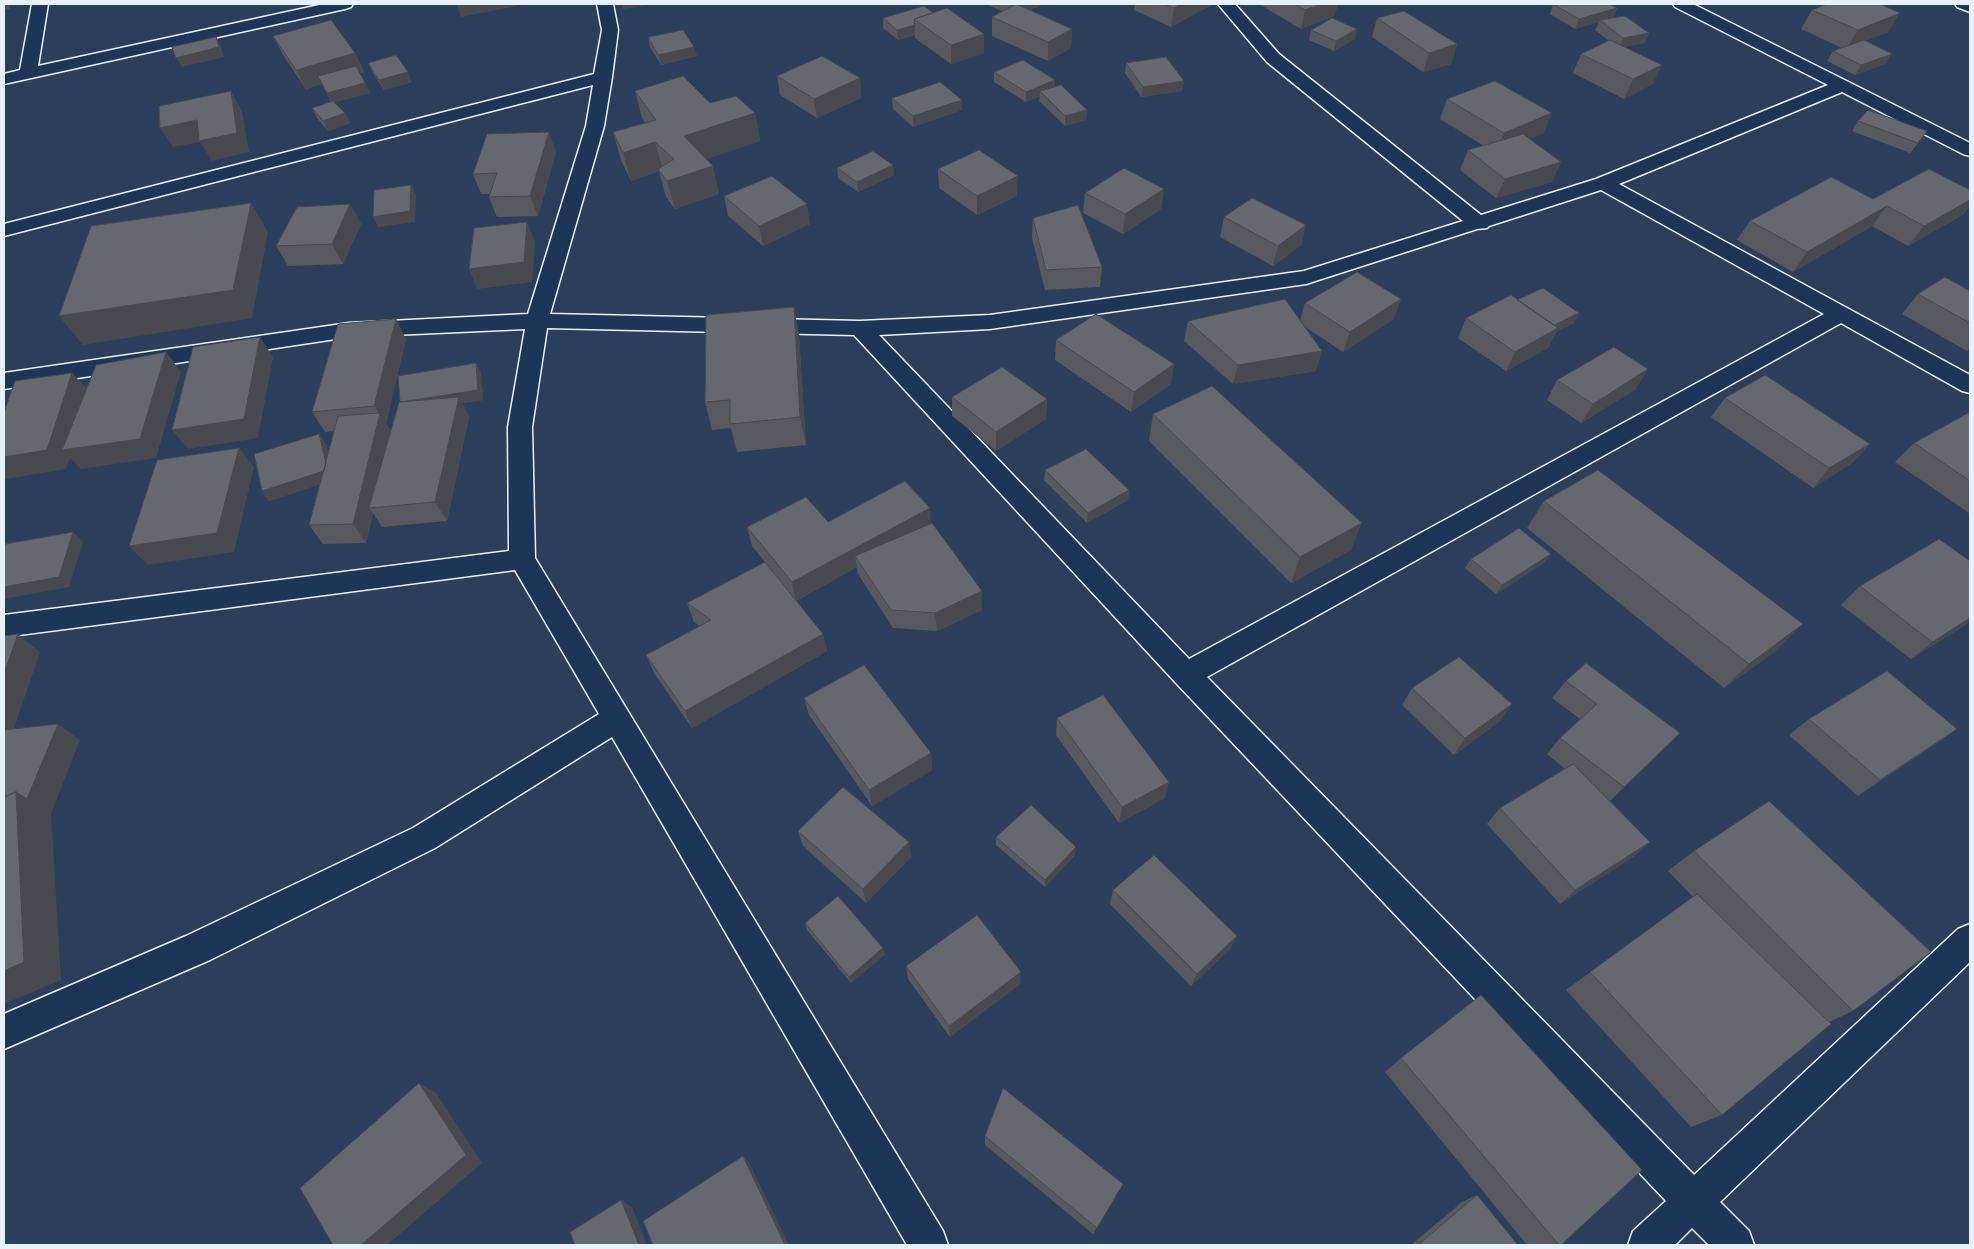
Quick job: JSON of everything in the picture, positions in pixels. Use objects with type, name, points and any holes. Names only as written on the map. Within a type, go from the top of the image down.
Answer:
[{"type":"street","points":[[28,73],[40,4]]},
{"type":"street","points":[[4,79],[346,4]]},
{"type":"street","points":[[604,4],[610,30],[595,126],[537,321],[520,427],[522,559],[929,1245]]},
{"type":"street","points":[[1226,4],[1273,58],[1480,224]]},
{"type":"street","points":[[1681,4],[1970,150]]},
{"type":"street","points":[[1963,4],[1970,7]]},
{"type":"street","points":[[4,230],[602,77]]},
{"type":"street","points":[[4,381],[349,330],[537,321],[860,328],[990,322],[1306,277],[1480,224],[1603,183],[1841,86]]},
{"type":"street","points":[[1603,183],[1970,385]]},
{"type":"street","points":[[1186,675],[1841,314]]},
{"type":"street","points":[[860,328],[1186,675],[1735,1245]]},
{"type":"street","points":[[4,626],[522,559]]},
{"type":"street","points":[[4,1032],[198,948],[424,838],[616,719]]},
{"type":"street","points":[[1647,1245],[1970,940]]},
{"type":"building","points":[[1016,4],[1072,29],[1048,42],[992,17]]},
{"type":"building","points":[[1164,4],[1181,4],[1174,8]]},
{"type":"building","points":[[1295,4],[1322,4],[1305,10]]},
{"type":"building","points":[[1553,4],[1609,4],[1617,8],[1579,19]]},
{"type":"building","points":[[1827,4],[1880,4],[1900,13],[1858,30],[1812,10]]},
{"type":"building","points":[[924,6],[933,13],[914,19],[915,25],[897,30],[883,18]]},
{"type":"building","points":[[947,8],[984,34],[951,45],[914,19]]},
{"type":"building","points":[[1404,11],[1457,44],[1429,53],[1377,18]]},
{"type":"building","points":[[1625,16],[1649,33],[1623,38],[1600,20]]},
{"type":"building","points":[[1332,18],[1357,29],[1336,41],[1311,30]]},
{"type":"building","points":[[331,20],[355,53],[296,70],[273,36]]},
{"type":"building","points":[[683,30],[694,47],[658,55],[648,37]]},
{"type":"building","points":[[216,37],[219,47],[176,58],[172,47]]},
{"type":"building","points":[[1610,40],[1662,65],[1633,79],[1581,54]]},
{"type":"building","points":[[1864,40],[1892,54],[1861,65],[1833,51]]},
{"type":"building","points":[[396,55],[408,72],[379,80],[368,63]]},
{"type":"building","points":[[822,56],[860,78],[814,99],[777,76]]},
{"type":"building","points":[[1166,57],[1184,81],[1143,87],[1126,63]]},
{"type":"building","points":[[1023,60],[1055,80],[1026,92],[994,72]]},
{"type":"building","points":[[356,66],[365,83],[327,93],[318,76]]},
{"type":"building","points":[[683,76],[710,103],[736,96],[755,113],[684,136],[713,166],[667,181],[658,169],[674,159],[655,142],[623,153],[613,132],[656,120],[635,91]]},
{"type":"building","points":[[1495,81],[1552,113],[1504,133],[1447,99]]},
{"type":"building","points":[[940,82],[962,100],[913,116],[892,98]]},
{"type":"building","points":[[1061,85],[1087,110],[1065,116],[1040,91]]},
{"type":"building","points":[[231,91],[237,133],[199,141],[197,120],[160,128],[159,106]]},
{"type":"building","points":[[333,101],[345,113],[323,121],[312,108]]},
{"type":"building","points":[[1868,110],[1927,131],[1918,143],[1858,121]]},
{"type":"building","points":[[549,132],[530,196],[489,197],[497,173],[473,174],[487,134]]},
{"type":"building","points":[[1523,134],[1561,162],[1505,179],[1468,150]]},
{"type":"building","points":[[979,150],[1018,176],[977,196],[938,169]]},
{"type":"building","points":[[873,151],[893,165],[857,182],[837,168]]},
{"type":"building","points":[[1124,168],[1164,189],[1125,214],[1085,193]]},
{"type":"building","points":[[1929,169],[1970,190],[1970,200],[1924,226],[1887,206],[1807,252],[1750,221],[1831,177],[1873,199]]},
{"type":"building","points":[[772,176],[807,204],[759,226],[724,196]]},
{"type":"building","points":[[411,185],[410,211],[373,217],[374,190]]},
{"type":"building","points":[[1252,198],[1306,225],[1278,246],[1224,217]]},
{"type":"building","points":[[251,203],[233,290],[59,316],[91,226]]},
{"type":"building","points":[[350,204],[332,244],[276,246],[297,207]]},
{"type":"building","points":[[1078,205],[1102,267],[1046,270],[1033,218]]},
{"type":"building","points":[[527,222],[524,262],[469,269],[474,228]]},
{"type":"building","points":[[1357,272],[1401,299],[1350,332],[1305,303]]},
{"type":"building","points":[[1945,277],[1970,291],[1970,323],[1918,294]]},
{"type":"building","points":[[1543,288],[1579,313],[1554,325],[1517,300]]},
{"type":"building","points":[[1511,295],[1558,328],[1515,352],[1466,318]]},
{"type":"building","points":[[1285,299],[1322,351],[1238,365],[1188,321]]},
{"type":"building","points":[[794,307],[800,417],[730,424],[730,400],[705,402],[706,315]]},
{"type":"building","points":[[1096,314],[1174,364],[1134,392],[1056,340]]},
{"type":"building","points":[[396,319],[374,406],[312,412],[338,324]]},
{"type":"building","points":[[260,337],[244,419],[172,430],[193,347]]},
{"type":"building","points":[[1614,347],[1648,369],[1593,404],[1557,380]]},
{"type":"building","points":[[166,352],[140,439],[62,450],[96,365]]},
{"type":"building","points":[[476,363],[478,390],[400,402],[398,376]]},
{"type":"building","points":[[1002,367],[1047,399],[996,432],[952,397]]},
{"type":"building","points":[[72,373],[47,450],[4,457],[4,412],[15,381]]},
{"type":"building","points":[[1765,375],[1870,444],[1829,468],[1725,398]]},
{"type":"building","points":[[1212,386],[1362,523],[1300,557],[1153,414]]},
{"type":"building","points":[[459,397],[435,502],[369,508],[399,402]]},
{"type":"building","points":[[1970,412],[1970,481],[1914,443]]},
{"type":"building","points":[[380,413],[353,524],[309,525],[338,416]]},
{"type":"building","points":[[319,434],[326,463],[324,471],[262,491],[254,454]]},
{"type":"building","points":[[239,448],[217,533],[129,546],[157,460]]},
{"type":"building","points":[[1086,449],[1129,490],[1088,513],[1045,470]]},
{"type":"building","points":[[1598,470],[1803,624],[1749,664],[1544,501]]},
{"type":"building","points":[[905,481],[930,508],[792,582],[747,527],[806,497],[828,522]]},
{"type":"building","points":[[932,523],[982,591],[935,613],[891,610],[855,556]]},
{"type":"building","points":[[1519,528],[1551,554],[1502,585],[1471,559]]},
{"type":"building","points":[[73,532],[59,577],[4,587],[5,544]]},
{"type":"building","points":[[1939,539],[1970,561],[1970,618],[1932,642],[1860,586]]},
{"type":"building","points":[[765,562],[823,634],[685,711],[646,655],[711,620],[687,603]]},
{"type":"building","points":[[18,634],[4,674],[4,636]]},
{"type":"building","points":[[1459,657],[1512,704],[1465,738],[1412,688]]},
{"type":"building","points":[[1586,663],[1680,733],[1624,787],[1560,738],[1597,704],[1566,681]]},
{"type":"building","points":[[864,665],[931,753],[869,790],[804,698]]},
{"type":"building","points":[[1887,671],[1957,729],[1880,780],[1809,719]]},
{"type":"building","points":[[1103,695],[1169,782],[1122,807],[1057,718]]},
{"type":"building","points":[[58,724],[27,799],[16,792],[4,797],[4,730]]},
{"type":"building","points":[[1573,764],[1650,842],[1575,890],[1500,808]]},
{"type":"building","points":[[843,787],[909,842],[863,889],[798,831]]},
{"type":"building","points":[[16,792],[24,962],[4,971],[4,797]]},
{"type":"building","points":[[1769,801],[1931,952],[1853,1011],[1694,851]]},
{"type":"building","points":[[1031,805],[1076,847],[1045,880],[996,837]]},
{"type":"building","points":[[1154,855],[1237,936],[1197,974],[1113,890]]},
{"type":"building","points":[[1697,894],[1831,1024],[1722,1115],[1590,972]]},
{"type":"building","points":[[838,896],[883,948],[849,977],[805,923]]},
{"type":"building","points":[[977,915],[1021,972],[949,1026],[906,966]]},
{"type":"building","points":[[1481,995],[1642,1170],[1561,1245],[1559,1245],[1401,1058]]},
{"type":"building","points":[[419,1083],[466,1155],[361,1245],[333,1245],[300,1188]]},
{"type":"building","points":[[1003,1088],[1123,1184],[1097,1228],[985,1136]]},
{"type":"building","points":[[743,1156],[785,1245],[653,1245],[643,1221]]},
{"type":"building","points":[[1477,1195],[1518,1245],[1418,1245]]},
{"type":"building","points":[[621,1200],[639,1245],[575,1245],[570,1232]]}]
